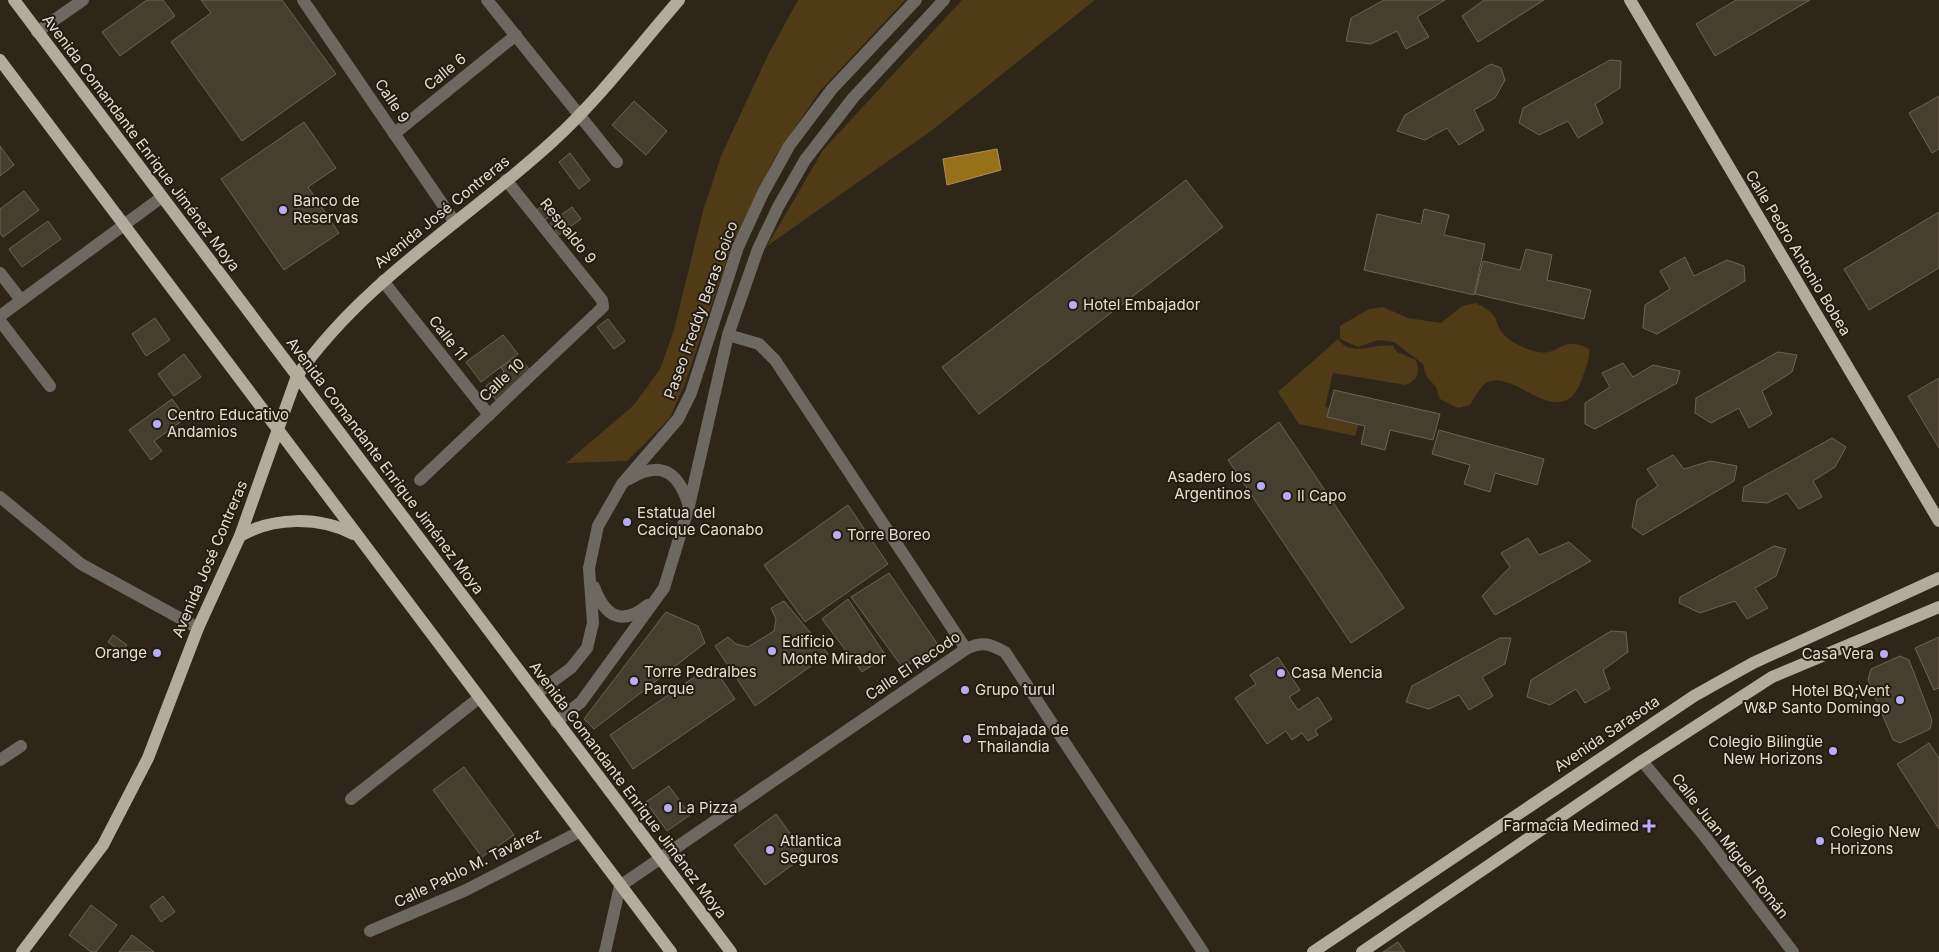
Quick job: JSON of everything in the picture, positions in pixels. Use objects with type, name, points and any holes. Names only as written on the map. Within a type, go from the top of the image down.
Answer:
[{"type":"main road","name":"Avenida Comandante Enrique Jiménez Moya","points":[[14,0],[730,952]]},
{"type":"main road","name":"Avenida José Contreras","points":[[22,952],[103,845],[148,758],[198,628],[240,536],[297,376],[311,356],[382,281],[553,141],[579,115],[679,0]]},
{"type":"main road","name":"Calle Pedro Antonio Bobea","points":[[1630,0],[1939,520]]},
{"type":"main road","points":[[0,60],[671,952]]},
{"type":"main road","points":[[240,536],[256,527],[301,521],[339,526],[358,536]]},
{"type":"main road","name":"Avenida Sarasota","points":[[1313,952],[1694,696],[1753,663],[1939,578]]},
{"type":"main road","points":[[1362,952],[1642,761],[1772,677],[1939,606]]},
{"type":"street","points":[[37,32],[83,0]]},
{"type":"street","name":"Calle 9","points":[[303,0],[454,221]]},
{"type":"street","points":[[487,0],[617,162]]},
{"type":"street","name":"Paseo Freddy Beras Goico","points":[[536,694],[571,668],[588,648],[593,623],[589,568],[598,526],[622,484],[678,419],[691,393],[738,248],[763,192],[789,146],[832,89],[916,0]]},
{"type":"street","points":[[556,722],[581,702],[664,588],[690,506],[728,335],[758,249],[778,207],[805,160],[853,98],[944,0]]},
{"type":"street","name":"Calle 6","points":[[394,134],[516,35]]},
{"type":"street","name":"Respaldo 9","points":[[506,180],[603,303]]},
{"type":"street","points":[[0,316],[162,197]]},
{"type":"street","points":[[0,273],[21,300]]},
{"type":"street","name":"Calle 11","points":[[382,281],[489,415]]},
{"type":"street","name":"Calle 10","points":[[420,480],[603,307],[603,303]]},
{"type":"street","points":[[0,321],[50,386]]},
{"type":"street","points":[[728,335],[760,344],[775,360],[966,649]]},
{"type":"street","points":[[622,484],[643,472],[662,470],[678,479],[690,506]]},
{"type":"street","points":[[0,497],[81,564],[198,628]]},
{"type":"street","points":[[589,568],[602,606],[615,615],[627,616],[635,614],[651,602],[664,588]]},
{"type":"street","name":"Calle El Recodo","points":[[620,886],[966,649],[978,643],[989,643],[1006,652],[1203,952]]},
{"type":"street","points":[[351,799],[479,698]]},
{"type":"street","points":[[0,760],[21,746]]},
{"type":"street","name":"Calle Juan Miguel Román","points":[[1642,761],[1706,838],[1792,952]]},
{"type":"street","name":"Calle Pablo M. Tavárez","points":[[370,931],[464,891],[579,832]]},
{"type":"street","points":[[605,952],[620,886]]},
{"type":"shaded area","points":[[798,0],[905,0],[820,91],[775,157],[733,242],[685,383],[670,418],[627,461],[566,463],[634,405],[660,369],[674,330],[703,211],[721,156],[769,53]]},
{"type":"shaded area","points":[[962,0],[1095,0],[931,131],[767,246],[823,150]]},
{"type":"shaded area","points":[[997,149],[1001,170],[947,185],[943,159]]},
{"type":"shaded area","points":[[1476,303],[1494,316],[1504,335],[1512,342],[1523,347],[1538,352],[1551,351],[1567,344],[1580,345],[1589,349],[1588,361],[1582,379],[1573,395],[1562,402],[1550,401],[1510,383],[1497,380],[1486,383],[1479,390],[1470,405],[1458,408],[1440,399],[1436,387],[1427,377],[1423,364],[1394,342],[1378,340],[1358,347],[1340,339],[1340,326],[1369,309],[1383,307],[1408,318],[1441,323],[1462,306]]},
{"type":"shaded area","points":[[1338,339],[1343,345],[1356,349],[1393,346],[1397,352],[1416,360],[1417,365],[1418,372],[1416,378],[1406,385],[1333,373],[1325,407],[1361,416],[1355,436],[1299,424],[1278,392]]},
{"type":"building","points":[[147,0],[163,0],[175,16],[120,56],[102,32]]},
{"type":"building","points":[[201,0],[282,0],[336,74],[242,141],[171,42],[211,13]]},
{"type":"building","points":[[1384,0],[1445,0],[1417,17],[1429,37],[1406,49],[1397,31],[1371,44],[1346,41],[1351,18]]},
{"type":"building","points":[[1484,0],[1544,0],[1478,42],[1462,16]]},
{"type":"building","points":[[1736,0],[1810,0],[1715,56],[1696,24]]},
{"type":"building","points":[[1610,60],[1621,61],[1620,88],[1595,104],[1603,123],[1578,138],[1568,121],[1539,135],[1519,123],[1523,108]]},
{"type":"building","points":[[1491,64],[1501,68],[1505,80],[1495,98],[1474,110],[1484,130],[1459,145],[1447,128],[1425,140],[1397,131],[1405,115]]},
{"type":"building","points":[[1939,96],[1939,149],[1932,153],[1909,113]]},
{"type":"building","points":[[634,101],[667,131],[646,155],[612,125]]},
{"type":"building","name":"Banco de Reservas","points":[[304,122],[336,168],[308,187],[339,233],[284,270],[221,179]]},
{"type":"building","points":[[0,146],[14,165],[0,176]]},
{"type":"building","points":[[570,153],[590,180],[579,189],[559,162]]},
{"type":"building","name":"Hotel Embajador","points":[[1186,180],[1223,227],[979,414],[942,367]]},
{"type":"building","points":[[24,191],[39,210],[3,237],[0,233],[0,209]]},
{"type":"building","points":[[540,207],[545,213],[552,208],[555,212],[545,220],[537,210]]},
{"type":"building","points":[[572,207],[581,219],[559,235],[550,223]]},
{"type":"building","points":[[1424,209],[1449,215],[1444,235],[1485,244],[1474,295],[1364,270],[1377,214],[1421,224]]},
{"type":"building","points":[[1939,212],[1939,268],[1869,310],[1844,269]]},
{"type":"building","points":[[48,221],[61,239],[22,267],[9,249]]},
{"type":"building","points":[[1526,249],[1552,255],[1547,280],[1591,290],[1584,319],[1475,294],[1483,261],[1520,270]]},
{"type":"building","points":[[1685,257],[1694,276],[1727,260],[1744,266],[1745,281],[1657,334],[1643,328],[1645,305],[1670,289],[1660,271]]},
{"type":"building","points":[[155,318],[170,340],[146,356],[132,334]]},
{"type":"building","points":[[608,319],[625,341],[614,349],[597,327]]},
{"type":"building","points":[[503,335],[518,354],[481,382],[466,362]]},
{"type":"building","points":[[1778,352],[1797,355],[1792,372],[1762,391],[1772,414],[1749,428],[1739,408],[1711,423],[1695,413],[1696,398]]},
{"type":"building","points":[[184,354],[201,377],[174,396],[158,374]]},
{"type":"building","points":[[522,360],[532,373],[496,400],[486,386],[504,372],[501,367],[510,361],[514,366]]},
{"type":"building","points":[[1623,363],[1633,377],[1653,365],[1680,371],[1677,383],[1595,429],[1585,424],[1585,403],[1610,387],[1602,373]]},
{"type":"building","points":[[1939,378],[1939,448],[1908,396]]},
{"type":"building","points":[[1334,390],[1440,414],[1433,440],[1390,430],[1385,450],[1361,444],[1365,426],[1327,417]]},
{"type":"building","name":"Centro Educativo Andamios","points":[[172,399],[186,418],[154,441],[162,451],[151,460],[129,430]]},
{"type":"building","points":[[1279,422],[1404,608],[1351,643],[1228,460]]},
{"type":"building","points":[[1439,430],[1544,459],[1537,485],[1495,473],[1490,492],[1464,484],[1470,465],[1432,454]]},
{"type":"building","points":[[1832,438],[1846,447],[1835,467],[1813,481],[1822,497],[1799,509],[1787,493],[1767,503],[1742,501],[1744,487]]},
{"type":"building","points":[[1673,455],[1684,469],[1710,461],[1737,466],[1734,481],[1643,535],[1632,527],[1637,500],[1658,486],[1647,469]]},
{"type":"building","name":"Torre Boreo","points":[[848,505],[888,564],[805,622],[764,565]]},
{"type":"building","points":[[1528,538],[1539,555],[1569,542],[1591,561],[1495,615],[1482,596],[1510,567],[1501,553]]},
{"type":"building","points":[[1774,546],[1786,549],[1776,576],[1755,588],[1768,608],[1747,619],[1735,601],[1700,613],[1679,603],[1680,597]]},
{"type":"building","points":[[889,573],[938,645],[903,668],[851,597]]},
{"type":"building","points":[[848,599],[886,656],[862,672],[822,619]]},
{"type":"building","name":"Edificio Monte Mirador","points":[[784,601],[828,654],[755,706],[715,646],[728,637],[736,644],[748,647],[774,631],[776,619],[771,608]]},
{"type":"building","name":"Torre Pedralbes Parque","points":[[666,612],[698,626],[705,643],[594,729],[584,719]]},
{"type":"building","points":[[1611,631],[1626,632],[1628,652],[1603,670],[1610,689],[1585,703],[1576,689],[1550,705],[1527,697],[1531,680]]},
{"type":"building","points":[[113,635],[127,645],[122,652],[108,642]]},
{"type":"building","points":[[1939,637],[1939,688],[1934,690],[1915,648]]},
{"type":"building","points":[[1500,638],[1511,638],[1505,664],[1482,677],[1493,696],[1469,710],[1459,695],[1429,709],[1406,702],[1412,686]]},
{"type":"building","name":"Hotel BQ;Vent W&P Santo Domingo","points":[[1900,656],[1909,660],[1932,720],[1930,729],[1900,743],[1893,740],[1868,680],[1871,669]]},
{"type":"building","points":[[1278,657],[1300,690],[1289,697],[1298,710],[1318,697],[1332,719],[1315,730],[1318,735],[1308,741],[1302,733],[1292,740],[1286,731],[1267,744],[1235,698],[1256,684],[1250,675]]},
{"type":"building","points":[[712,665],[735,699],[633,769],[610,735]]},
{"type":"building","points":[[1929,743],[1939,758],[1939,829],[1897,764]]},
{"type":"building","points":[[464,767],[514,835],[482,857],[433,790]]},
{"type":"building","name":"La Pizza","points":[[669,786],[690,815],[667,831],[646,802]]},
{"type":"building","name":"Atlantica Seguros","points":[[776,814],[806,855],[765,885],[734,845]]},
{"type":"building","points":[[163,896],[175,912],[161,922],[150,906]]},
{"type":"building","points":[[91,905],[117,925],[96,952],[91,952],[69,935]]},
{"type":"building","points":[[132,935],[154,952],[119,952]]},
{"type":"building","points":[[1398,942],[1405,952],[1383,952]]},
{"type":"place","name":"Banco de Reservas","points":[[283,210]]},
{"type":"place","name":"Hotel Embajador","points":[[1073,305]]},
{"type":"place","name":"Centro Educativo Andamios","points":[[157,424]]},
{"type":"place","name":"Asadero los Argentinos","points":[[1261,486]]},
{"type":"place","name":"Il Capo","points":[[1287,496]]},
{"type":"place","name":"Estatua del Cacique Caonabo","points":[[627,522]]},
{"type":"place","name":"Torre Boreo","points":[[837,535]]},
{"type":"place","name":"Edificio Monte Mirador","points":[[772,651]]},
{"type":"place","name":"Orange","points":[[157,653]]},
{"type":"place","name":"Casa Vera","points":[[1884,654]]},
{"type":"place","name":"Casa Mencia","points":[[1281,673]]},
{"type":"place","name":"Torre Pedralbes Parque","points":[[634,681]]},
{"type":"place","name":"Grupo turul","points":[[965,690]]},
{"type":"place","name":"Hotel BQ;Vent W&P Santo Domingo","points":[[1900,700]]},
{"type":"place","name":"Embajada de Thailandia","points":[[967,739]]},
{"type":"place","name":"Colegio Bilingüe New Horizons","points":[[1833,751]]},
{"type":"place","name":"La Pizza","points":[[668,808]]},
{"type":"place","name":"Farmacia Medimed","points":[[1649,826]]},
{"type":"place","name":"Colegio New Horizons","points":[[1820,841]]},
{"type":"place","name":"Atlantica Seguros","points":[[770,850]]}]
